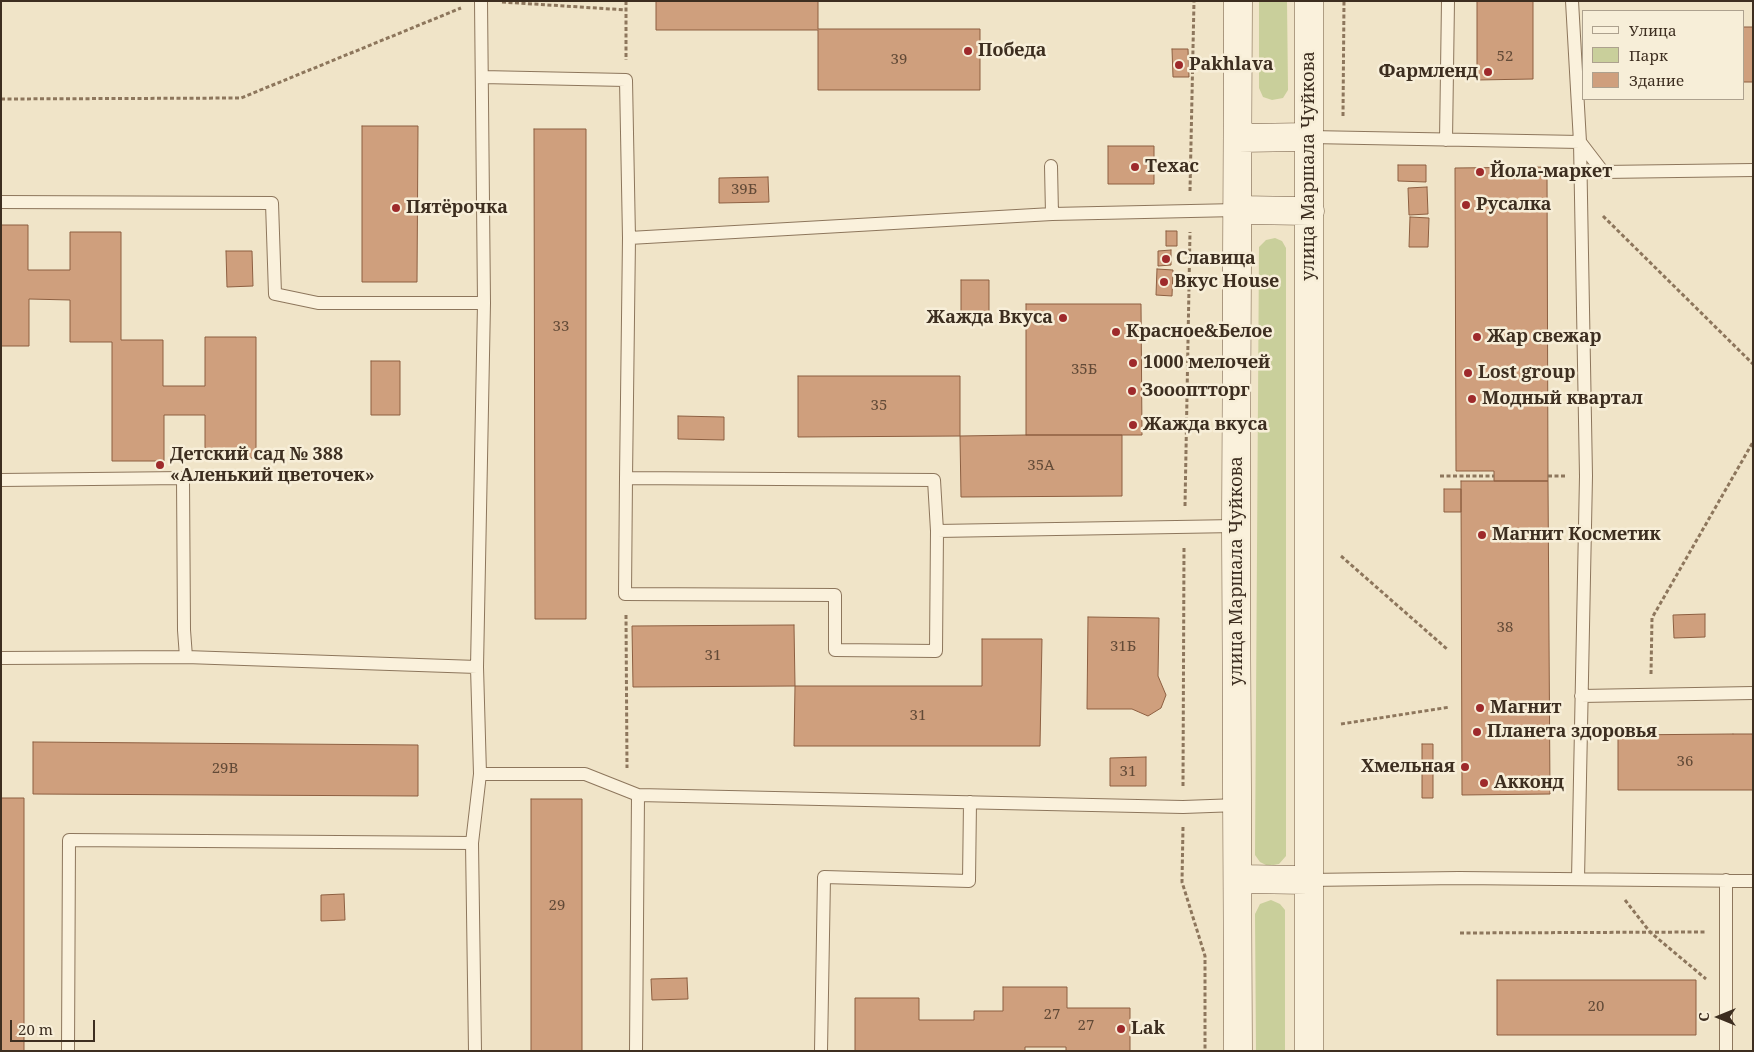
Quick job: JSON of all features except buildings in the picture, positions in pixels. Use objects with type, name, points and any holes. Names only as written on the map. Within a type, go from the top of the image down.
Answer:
[{"type":"main road","name":"улица Маршала Чуйкова","points":[[1238,1],[1236,526],[1238,1051]]},
{"type":"main road","name":"улица Маршала Чуйкова","points":[[1309,1],[1309,1051]]},
{"type":"main road","points":[[1238,138],[1310,137]]},
{"type":"main road","points":[[1237,210],[1310,211]]},
{"type":"main road","points":[[1238,879],[1308,880]]},
{"type":"lane","points":[[1446,140],[1448,1]]},
{"type":"lane","points":[[1572,1],[1580,142],[1586,476],[1578,879]]},
{"type":"lane","points":[[475,3],[482,78],[484,303],[477,667],[480,774],[472,843],[475,1051]]},
{"type":"lane","points":[[482,78],[626,80],[629,238],[626,478],[625,594],[835,595],[835,650],[936,651],[937,531],[934,480],[626,478]]},
{"type":"lane","points":[[1310,137],[1580,142]]},
{"type":"lane","points":[[1580,142],[1603,172],[1753,170]]},
{"type":"lane","points":[[1051,166],[1052,214]]},
{"type":"lane","points":[[1,202],[272,203],[274,294],[318,302],[484,303]]},
{"type":"lane","points":[[629,238],[1052,214],[1237,210]]},
{"type":"lane","points":[[1,480],[183,478],[184,630],[186,657]]},
{"type":"lane","points":[[937,531],[1236,526]]},
{"type":"lane","points":[[1,658],[186,657],[477,667]]},
{"type":"lane","points":[[1581,696],[1753,693]]},
{"type":"lane","points":[[480,774],[585,774],[633,792],[1183,807],[1238,805]]},
{"type":"lane","points":[[633,792],[636,1051]]},
{"type":"lane","points":[[821,1051],[824,877],[969,881],[970,802]]},
{"type":"lane","points":[[68,1051],[69,840],[472,843]]},
{"type":"lane","points":[[1308,880],[1459,878],[1753,881]]},
{"type":"lane","points":[[1726,880],[1726,1051]]},
{"type":"path","points":[[498,1],[626,10]]},
{"type":"path","points":[[626,1],[626,80]]},
{"type":"path","points":[[1344,1],[1344,119]]},
{"type":"path","points":[[1,99],[241,98],[475,3]]},
{"type":"path","points":[[1581,194],[1753,364]]},
{"type":"path","points":[[1650,695],[1652,618],[1753,442]]},
{"type":"path","points":[[1440,476],[1494,476]]},
{"type":"path","points":[[1341,556],[1447,650]]},
{"type":"path","points":[[625,594],[633,792]]},
{"type":"path","points":[[1340,724],[1450,707]]},
{"type":"path","points":[[1610,880],[1650,932],[1726,995]]},
{"type":"path","points":[[1460,934],[1726,932]]},
{"type":"green space","points":[[1259,1],[1287,1],[1288,90],[1283,98],[1272,100],[1263,97],[1259,88]]},
{"type":"green space","points":[[1275,238],[1282,241],[1286,248],[1286,856],[1279,864],[1268,866],[1260,862],[1255,855],[1259,247],[1266,240]]},
{"type":"green space","points":[[1271,900],[1280,904],[1285,910],[1285,1051],[1256,1051],[1255,914],[1260,904]]},
{"type":"place","name":"Победа","points":[[968,51]]},
{"type":"place","name":"Pakhlava","points":[[1179,65]]},
{"type":"place","name":"Фармленд","points":[[1488,72]]},
{"type":"place","name":"Техас","points":[[1135,167]]},
{"type":"place","name":"Йола-маркет","points":[[1480,172]]},
{"type":"place","name":"Русалка","points":[[1466,205]]},
{"type":"place","name":"Пятёрочка","points":[[396,208]]},
{"type":"place","name":"Славица","points":[[1166,259]]},
{"type":"place","name":"Вкус House","points":[[1164,282]]},
{"type":"place","name":"Жажда Вкуса","points":[[1063,318]]},
{"type":"place","name":"Красное&Белое","points":[[1116,332]]},
{"type":"place","name":"Жар свежар","points":[[1477,337]]},
{"type":"place","name":"1000 мелочей","points":[[1133,363]]},
{"type":"place","name":"Lost group","points":[[1468,373]]},
{"type":"place","name":"Зоооптторг","points":[[1132,391]]},
{"type":"place","name":"Модный квартал","points":[[1472,399]]},
{"type":"place","name":"Жажда вкуса","points":[[1133,425]]},
{"type":"place","name":"Детский сад № 388 «Аленький цветочек»","points":[[160,465]]},
{"type":"place","name":"Магнит Косметик","points":[[1482,535]]},
{"type":"place","name":"Магнит","points":[[1480,708]]},
{"type":"place","name":"Планета здоровья","points":[[1477,732]]},
{"type":"place","name":"Хмельная","points":[[1465,767]]},
{"type":"place","name":"Акконд","points":[[1484,783]]},
{"type":"place","name":"Lak","points":[[1121,1029]]}]
